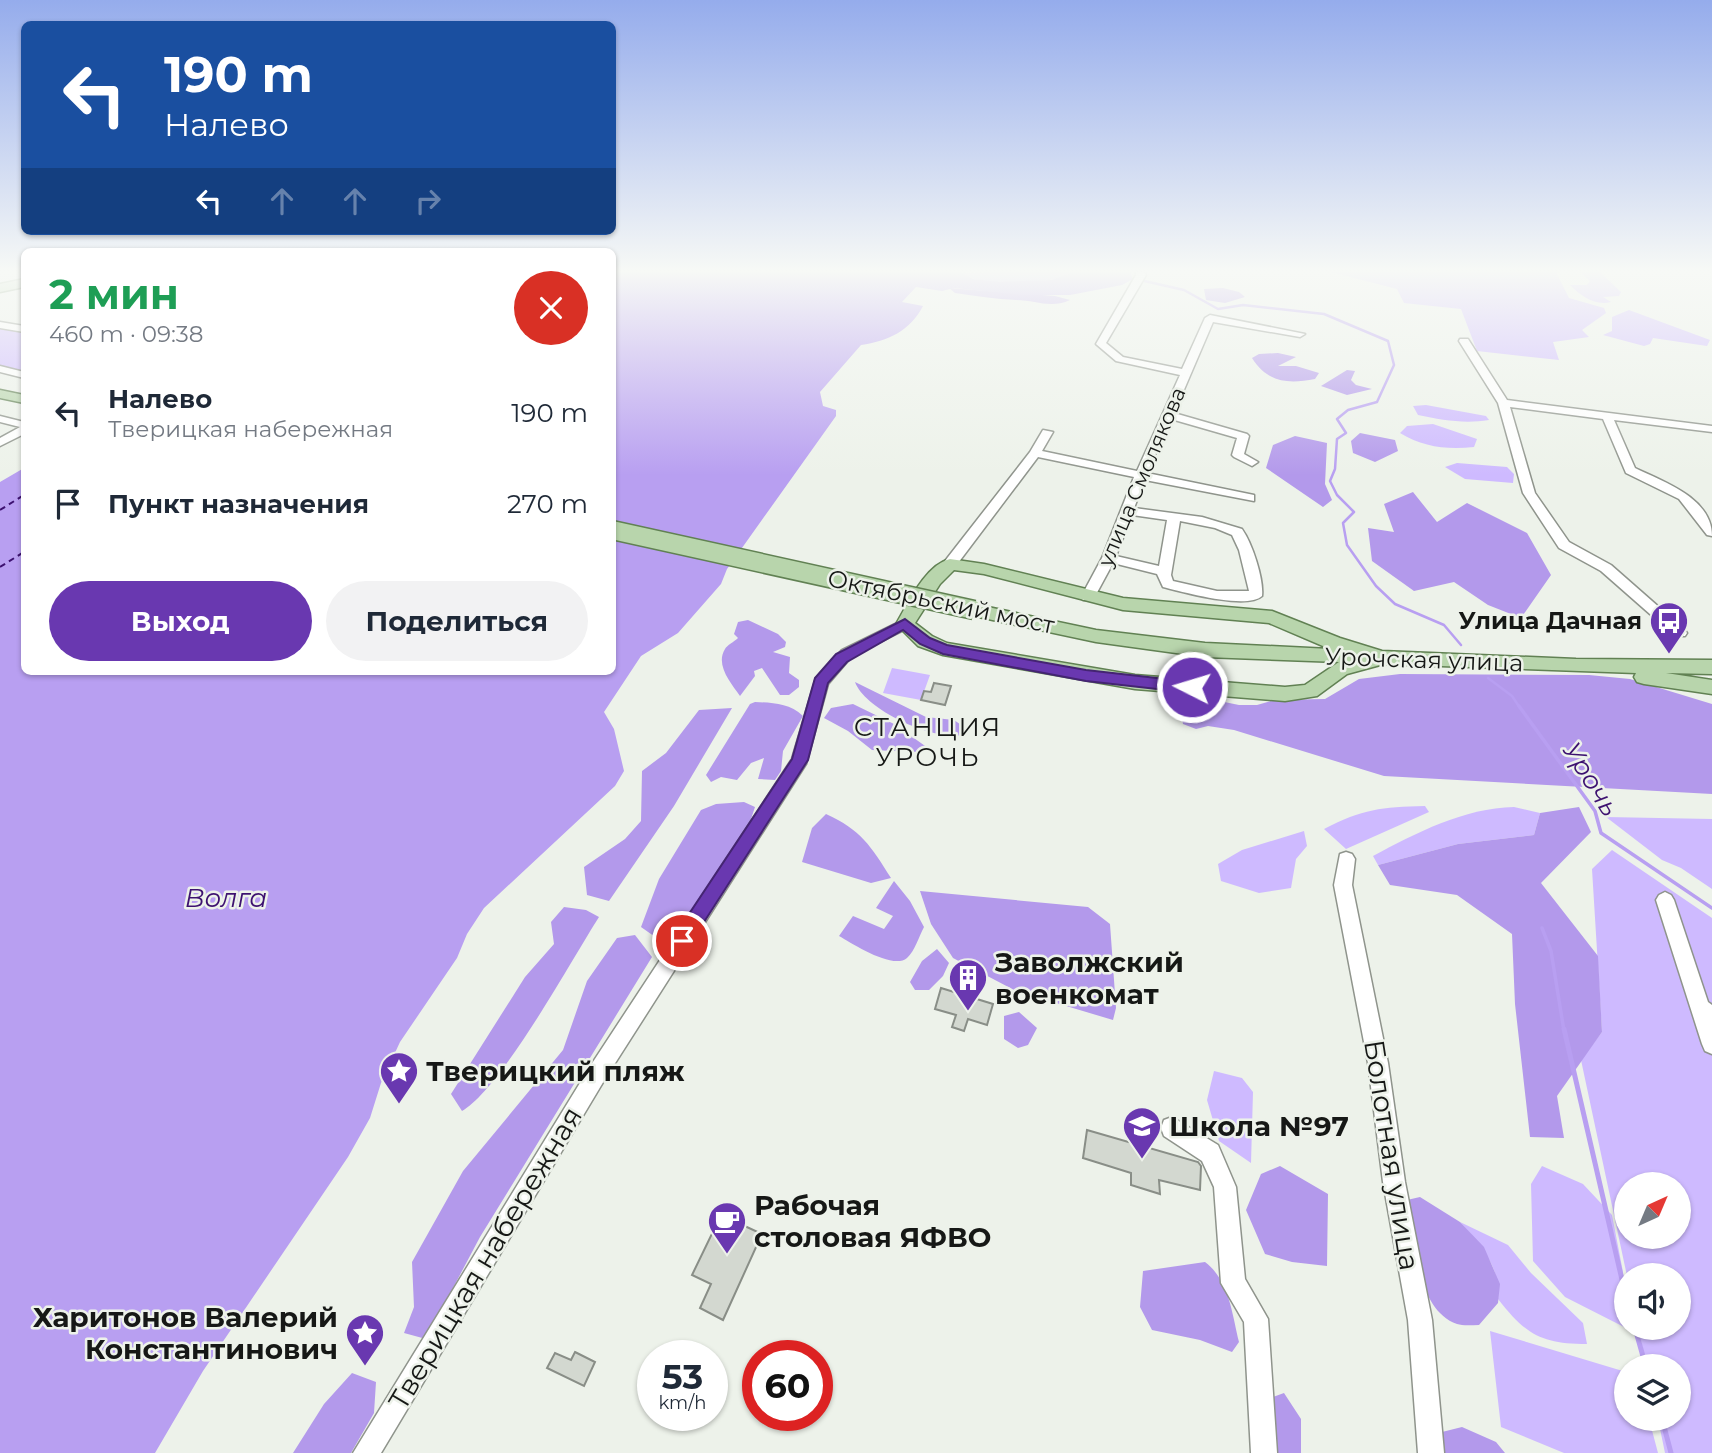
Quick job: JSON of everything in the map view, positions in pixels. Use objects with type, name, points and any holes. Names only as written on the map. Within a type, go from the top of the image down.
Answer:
[{"type":"main road","points":[[0,394],[21,398]]},
{"type":"main road","name":"Октябрьский мост","points":[[616,531],[1128,641],[1272,654]]},
{"type":"main road","points":[[950,564],[997,572],[1088,597],[1166,610],[1262,615],[1287,622],[1333,643],[1383,658],[1350,664],[1332,673],[1315,688],[1302,693],[1262,693],[1086,676],[943,649],[925,641],[905,624],[933,580],[950,564]]},
{"type":"main road","points":[[1272,654],[1292,650],[1301,643],[1299,630],[1287,622]]},
{"type":"main road","points":[[1272,654],[1301,660],[1314,668],[1320,678],[1315,688]]},
{"type":"main road","name":"Урочская улица","points":[[1272,654],[1576,666],[1712,667]]},
{"type":"main road","name":"Урочская улица","points":[[1576,666],[1712,687]]},
{"type":"main road","points":[[1665,680],[1712,698]]},
{"type":"street","points":[[1103,340],[1101,344],[1120,359],[1186,373]]},
{"type":"street","name":"улица Смолякова","points":[[1088,597],[1109,558],[1141,474],[1200,340]]},
{"type":"street","points":[[1464,341],[1503,402],[1529,493],[1564,545],[1606,568],[1680,633]]},
{"type":"street","points":[[0,369],[21,373]]},
{"type":"street","points":[[1503,402],[1712,429]]},
{"type":"street","points":[[1168,415],[1243,436],[1238,455],[1252,462]]},
{"type":"street","points":[[1607,416],[1630,470],[1682,496],[1712,532]]},
{"type":"street","points":[[0,419],[21,426]]},
{"type":"street","points":[[0,443],[21,429]]},
{"type":"street","points":[[950,564],[1035,453],[1047,432]]},
{"type":"street","points":[[1035,453],[1250,498]]},
{"type":"street","points":[[1129,511],[1174,518],[1226,528],[1237,532],[1242,540],[1256,589],[1255,596],[1217,595],[1168,584],[1165,572],[1174,518]]},
{"type":"street","points":[[1109,558],[1165,572]]},
{"type":"street","name":"Тверицкая набережная","points":[[366,1453],[598,1072],[800,760],[821,682],[847,653],[905,624]]},
{"type":"street","name":"Болотная улица","points":[[1346,859],[1343,885],[1378,1063],[1394,1182],[1420,1320],[1431,1453]]},
{"type":"street","points":[[1665,900],[1706,1013],[1712,1044]]},
{"type":"street","points":[[1172,1128],[1210,1153],[1225,1187],[1233,1283],[1256,1319],[1264,1453]]},
{"type":"shaded area","points":[[0,340],[21,340],[21,371],[0,367]]},
{"type":"shaded area","points":[[1473,340],[1569,340],[1553,342],[1559,360],[1477,351]]},
{"type":"shaded area","points":[[1621,340],[1652,340],[1644,346]]},
{"type":"shaded area","points":[[1665,340],[1710,340],[1707,346]]},
{"type":"shaded area","points":[[1278,353],[1296,357],[1278,366],[1296,366],[1319,373],[1315,379],[1279,380],[1265,373],[1252,358],[1259,354]]},
{"type":"shaded area","points":[[1347,370],[1355,371],[1351,380],[1356,385],[1372,389],[1347,395],[1321,386]]},
{"type":"shaded area","points":[[1426,405],[1486,416],[1489,420],[1462,421],[1418,415],[1413,406]]},
{"type":"shaded area","points":[[1433,424],[1477,439],[1474,447],[1436,446],[1417,442],[1400,433],[1407,426]]},
{"type":"shaded area","points":[[1360,433],[1395,440],[1398,451],[1375,462],[1353,453],[1351,441]]},
{"type":"shaded area","points":[[1295,436],[1327,443],[1325,484],[1332,500],[1323,507],[1266,468],[1273,445]]},
{"type":"shaded area","points":[[1457,463],[1507,467],[1514,474],[1513,483],[1465,479],[1445,467]]},
{"type":"shaded area","points":[[1413,492],[1437,522],[1467,503],[1527,533],[1551,575],[1521,618],[1488,605],[1454,582],[1414,591],[1372,561],[1368,528],[1394,532],[1384,504]]},
{"type":"shaded area","points":[[748,620],[778,634],[786,642],[785,647],[773,652],[790,657],[789,673],[799,680],[799,687],[789,695],[780,695],[762,668],[754,671],[755,676],[740,696],[725,674],[722,655],[738,638],[734,634],[738,622]]},
{"type":"shaded area","points":[[892,668],[930,675],[921,700],[883,693]]},
{"type":"shaded area","points":[[1400,674],[1589,675],[1630,679],[1712,704],[1712,794],[1384,776],[1234,730],[1208,726],[1196,729],[1183,724],[1179,703],[1200,697],[1239,705],[1257,705],[1275,700],[1325,699],[1359,679]]},
{"type":"shaded area","points":[[855,682],[926,717],[954,720],[967,729],[962,735],[950,736],[918,728],[886,713],[872,703],[861,693]]},
{"type":"shaded area","points":[[755,702],[786,706],[803,716],[783,751],[781,771],[775,780],[758,779],[764,758],[751,763],[737,780],[721,777],[711,782],[706,775],[750,704]]},
{"type":"shaded area","points":[[853,704],[894,724],[928,748],[916,752],[872,750],[848,731],[824,718],[831,708]]},
{"type":"shaded area","points":[[732,708],[674,806],[609,901],[587,895],[584,867],[625,839],[641,821],[642,771],[666,753],[699,710]]},
{"type":"shaded area","points":[[744,802],[755,807],[749,825],[668,946],[641,927],[659,879],[701,810],[716,804]]},
{"type":"shaded area","points":[[1425,806],[1429,812],[1346,849],[1324,829],[1373,810]]},
{"type":"shaded area","points":[[1514,807],[1540,813],[1534,835],[1458,844],[1378,865],[1373,856],[1441,823],[1495,808]]},
{"type":"shaded area","points":[[1579,807],[1591,832],[1541,883],[1598,956],[1602,1032],[1557,1096],[1564,1138],[1530,1137],[1515,1004],[1512,934],[1457,895],[1390,885],[1378,865],[1458,844],[1534,835],[1540,813]]},
{"type":"shaded area","points":[[826,814],[857,833],[891,878],[871,883],[802,862],[812,828]]},
{"type":"shaded area","points":[[1606,817],[1712,819],[1712,889],[1681,868],[1662,860]]},
{"type":"shaded area","points":[[1304,831],[1307,846],[1296,859],[1291,888],[1259,893],[1221,881],[1218,864],[1242,850]]},
{"type":"shaded area","points":[[1612,850],[1712,918],[1712,1453],[1665,1453],[1660,1431],[1691,1431],[1691,1354],[1644,1354],[1641,1340],[1691,1340],[1691,1263],[1624,1263],[1621,1250],[1691,1249],[1691,1172],[1614,1172],[1614,1215],[1581,1060],[1602,1032],[1592,869]]},
{"type":"shaded area","points":[[894,881],[910,901],[924,927],[912,951],[901,961],[892,961],[873,954],[839,936],[853,916],[884,929],[893,916],[876,908]]},
{"type":"shaded area","points":[[920,891],[1088,907],[1110,924],[1116,1008],[1113,1020],[1016,991],[953,958],[931,924]]},
{"type":"shaded area","points":[[564,907],[586,910],[599,917],[515,1052],[496,1078],[462,1111],[451,1094],[525,977],[554,944],[551,922]]},
{"type":"shaded area","points":[[635,935],[652,957],[480,1237],[426,1339],[404,1333],[414,1307],[412,1262],[463,1171],[563,1050],[587,981],[617,938]]},
{"type":"shaded area","points":[[937,949],[949,963],[943,976],[929,990],[915,990],[910,982],[922,961]]},
{"type":"shaded area","points":[[1019,1012],[1037,1028],[1028,1045],[1018,1048],[1004,1039],[1004,1016]]},
{"type":"shaded area","points":[[1214,1071],[1242,1078],[1253,1092],[1251,1163],[1219,1141],[1207,1100]]},
{"type":"shaded area","points":[[1280,1166],[1328,1194],[1327,1266],[1292,1262],[1265,1254],[1246,1210],[1261,1174]]},
{"type":"shaded area","points":[[1542,1166],[1583,1184],[1612,1215],[1614,1250],[1619,1250],[1621,1263],[1614,1263],[1614,1322],[1565,1297],[1533,1261],[1531,1184]]},
{"type":"shaded area","points":[[1420,1197],[1460,1222],[1484,1247],[1500,1284],[1498,1303],[1479,1325],[1459,1325],[1443,1316],[1425,1288],[1415,1251],[1407,1200]]},
{"type":"shaded area","points":[[1460,1222],[1508,1245],[1531,1273],[1583,1323],[1587,1344],[1546,1339],[1517,1321],[1498,1299],[1496,1277],[1488,1257]]},
{"type":"shaded area","points":[[1205,1262],[1219,1278],[1228,1298],[1239,1342],[1232,1352],[1200,1340],[1152,1330],[1140,1307],[1143,1271]]},
{"type":"shaded area","points":[[1490,1331],[1614,1368],[1614,1431],[1652,1431],[1658,1453],[1564,1453],[1501,1427]]},
{"type":"shaded area","points":[[352,1373],[376,1382],[374,1413],[351,1453],[293,1453],[324,1404]]},
{"type":"shaded area","points":[[1284,1393],[1301,1419],[1301,1453],[1273,1453],[1273,1397]]},
{"type":"shaded area","points":[[1462,1427],[1496,1442],[1505,1453],[1445,1453],[1442,1432]]},
{"type":"water","name":"Волга","points":[[616,340],[883,340],[861,345],[820,392],[823,406],[836,410],[836,416],[727,569],[721,584],[678,633],[641,656],[604,712],[614,729],[624,771],[615,786],[484,908],[467,934],[457,958],[400,1042],[381,1083],[370,1118],[348,1157],[203,1371],[155,1453],[0,1453],[0,482],[21,470],[21,675],[616,675]]},
{"type":"building","points":[[934,683],[951,686],[945,705],[921,700],[924,691],[931,692]]},
{"type":"building","name":"Заволжский военкомат","points":[[941,988],[993,1004],[987,1025],[968,1019],[964,1031],[952,1027],[956,1015],[935,1009]]},
{"type":"building","name":"Школа №97","points":[[1087,1130],[1198,1162],[1201,1166],[1200,1190],[1159,1180],[1160,1194],[1131,1185],[1131,1173],[1083,1158]]},
{"type":"building","name":"Рабочая столовая ЯФВО","points":[[721,1215],[762,1234],[723,1320],[700,1308],[711,1284],[692,1275]]},
{"type":"building","points":[[575,1352],[595,1362],[584,1386],[547,1368],[555,1353],[571,1360]]},
{"type":"waterway","name":"Урочь","points":[[1385,340],[1388,341],[1394,365],[1377,402],[1348,410],[1337,419],[1346,433],[1337,439],[1335,469],[1330,481],[1337,495],[1354,512],[1343,523],[1347,545],[1376,586],[1395,604],[1444,625],[1461,645]]},
{"type":"waterway","name":"Урочь","points":[[1488,678],[1512,696],[1520,708]]},
{"type":"waterway","name":"Урочь","points":[[1519,706],[1595,811],[1601,833],[1712,908]]},
{"type":"waterway","points":[[1542,928],[1551,951],[1564,1031]]},
{"type":"waterway","points":[[1564,1029],[1618,1263]]},
{"type":"waterway","points":[[1638,1340],[1642,1354]]},
{"type":"waterway","points":[[1665,1431],[1671,1453]]},
{"type":"ferry route","points":[[0,510],[21,497]]},
{"type":"ferry route","points":[[0,567],[21,554]]},
{"type":"place","name":"Улица Дачная","points":[[1669,655]]},
{"type":"place","name":"Заволжский военкомат","points":[[968,1012]]},
{"type":"place","name":"Тверицкий пляж","points":[[399,1105]]},
{"type":"place","name":"Школа №97","points":[[1142,1160]]},
{"type":"place","name":"Рабочая столовая ЯФВО","points":[[727,1255]]},
{"type":"place","name":"Харитонов Валерий Константинович","points":[[365,1367]]},
{"type":"district","name":"СТАНЦИЯ УРОЧЬ","points":[[928,742]]},
{"type":"route","points":[[682,941],[766,808],[800,760],[808,739],[817,690],[821,682],[841,658],[863,644],[905,624],[925,641],[943,649],[1086,676],[1192,687]]}]
